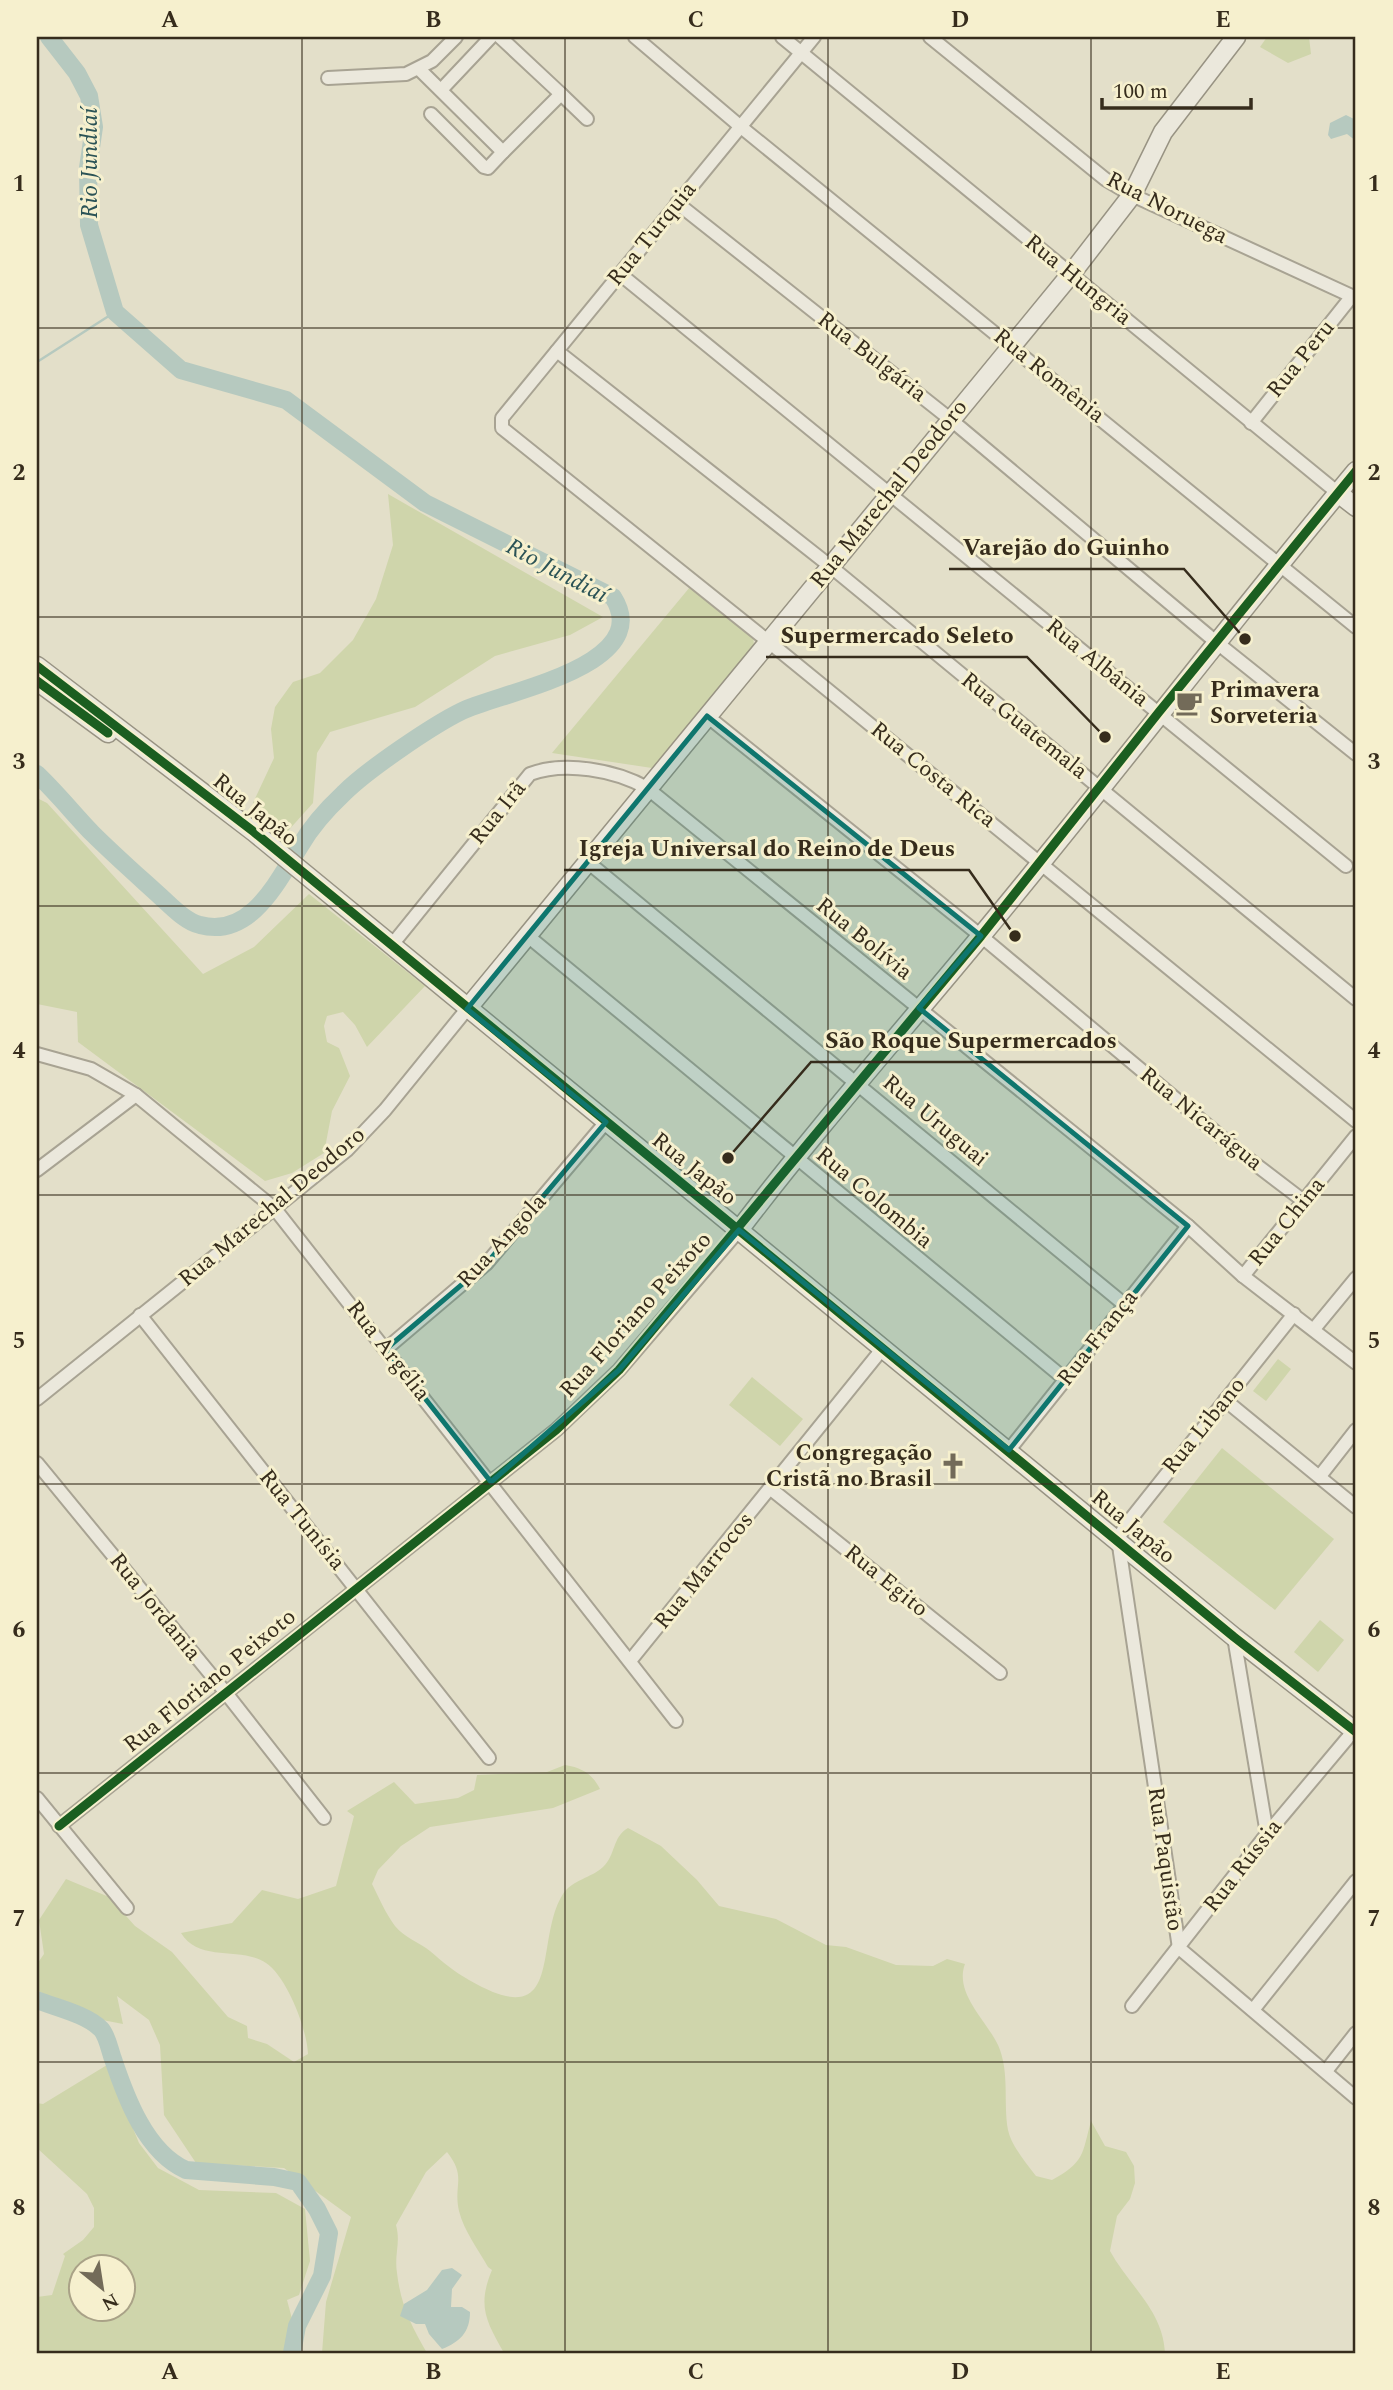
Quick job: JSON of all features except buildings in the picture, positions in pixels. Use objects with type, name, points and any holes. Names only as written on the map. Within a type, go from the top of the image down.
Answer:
[{"type":"street","points":[[328,78],[406,74],[419,69],[456,37]]},
{"type":"street","points":[[441,90],[491,37]]},
{"type":"street","points":[[500,37],[587,119]]},
{"type":"street","name":"Rua Romênia","points":[[635,37],[741,127],[1356,627]]},
{"type":"street","name":"Rua Hungria","points":[[782,37],[1356,508]]},
{"type":"street","name":"Rua Turquia","points":[[506,433],[500,424],[502,418],[814,37]]},
{"type":"street","name":"Rua Noruega","points":[[930,37],[1105,179],[1132,195],[1354,297]]},
{"type":"street","name":"Rua Marechal Deodoro","points":[[37,1399],[347,1150],[385,1110],[1071,274],[1132,195],[1163,132],[1236,37]]},
{"type":"street","points":[[419,69],[503,152]]},
{"type":"street","points":[[431,114],[488,168],[561,94]]},
{"type":"street","name":"Rua Bulgária","points":[[677,203],[950,419],[1216,642],[1356,754]]},
{"type":"street","name":"Rua Albânia","points":[[620,274],[1346,866]]},
{"type":"street","name":"Rua Peru","points":[[1251,423],[1354,297]]},
{"type":"street","name":"Rua Guatemala","points":[[557,351],[830,566],[1356,999]]},
{"type":"street","name":"Rua Costa Rica","points":[[506,433],[769,642],[1356,1121]]},
{"type":"street","name":"Rua Floriano Peixoto","points":[[60,1826],[556,1430],[612,1377],[739,1230],[795,1157],[981,936],[1356,471]]},
{"type":"street","name":"Rua Japão","points":[[37,666],[150,750],[1118,1539],[1234,1637],[1356,1730]]},
{"type":"street","name":"Rua Japão","points":[[37,681],[229,822],[263,842]]},
{"type":"street","name":"Rua Nicarágua","points":[[707,716],[981,936],[1238,1151],[1305,1202]]},
{"type":"street","name":"Rua Irã","points":[[391,946],[530,774],[550,769],[612,773],[647,788]]},
{"type":"street","name":"Rua Bolívia","points":[[647,788],[1188,1226],[1243,1276],[1356,1363]]},
{"type":"street","name":"Rua Uruguai","points":[[589,863],[1125,1305]]},
{"type":"street","name":"Rua Colombia","points":[[529,937],[1066,1380]]},
{"type":"street","name":"Rua Argélia","points":[[37,1054],[91,1069],[136,1095],[275,1209],[676,1721]]},
{"type":"street","points":[[37,1170],[136,1095]]},
{"type":"street","name":"Rua Angola","points":[[386,1349],[486,1264],[606,1122]]},
{"type":"street","name":"Rua China","points":[[1243,1276],[1356,1136]]},
{"type":"street","name":"Rua França","points":[[1009,1451],[1188,1226]]},
{"type":"street","points":[[1314,1329],[1356,1278]]},
{"type":"street","name":"Rua Libano","points":[[1118,1539],[1126,1525],[1294,1314]]},
{"type":"street","name":"Rua Tunísia","points":[[140,1315],[489,1758]]},
{"type":"street","name":"Rua Marrocos","points":[[629,1661],[883,1348]]},
{"type":"street","points":[[1225,1400],[1356,1507]]},
{"type":"street","points":[[1320,1476],[1356,1430]]},
{"type":"street","name":"Rua Jordania","points":[[37,1463],[226,1693],[324,1818]]},
{"type":"street","name":"Rua Egito","points":[[771,1489],[1000,1673]]},
{"type":"street","name":"Rua Paquistão","points":[[1118,1539],[1178,1948],[1356,2098]]},
{"type":"street","points":[[1234,1637],[1267,1834]]},
{"type":"street","name":"Rua Rússia","points":[[1132,2006],[1267,1834],[1356,1730]]},
{"type":"street","points":[[37,1798],[127,1908]]},
{"type":"street","points":[[1254,2010],[1356,1881]]},
{"type":"street","points":[[1326,2071],[1356,2033]]},
{"type":"highlighted area","points":[[707,716],[981,936],[919,1008],[1188,1226],[1009,1450],[739,1230],[619,1370],[491,1482],[386,1349],[486,1264],[606,1122],[467,1009]]},
{"type":"green space","points":[[1267,37],[1309,37],[1311,54],[1288,63],[1260,47]]},
{"type":"green space","points":[[388,494],[603,617],[570,635],[495,656],[415,707],[330,732],[317,753],[313,803],[287,832],[253,803],[274,758],[271,729],[275,707],[293,682],[320,673],[353,640],[376,599],[393,545]]},
{"type":"green space","points":[[690,587],[753,635],[754,646],[652,768],[552,753]]},
{"type":"green space","points":[[37,798],[47,803],[203,974],[254,947],[309,894],[425,986],[367,1047],[355,1025],[343,1012],[327,1016],[324,1026],[327,1042],[339,1048],[350,1076],[332,1111],[324,1153],[292,1173],[265,1181],[78,1042],[77,1012],[37,1004]]},
{"type":"green space","points":[[1278,1359],[1291,1369],[1266,1401],[1253,1391]]},
{"type":"green space","points":[[752,1377],[803,1419],[780,1446],[729,1405]]},
{"type":"green space","points":[[1222,1448],[1334,1539],[1275,1610],[1163,1522]]},
{"type":"green space","points":[[1320,1620],[1344,1640],[1318,1672],[1294,1652]]},
{"type":"green space","points":[[565,1765],[586,1772],[600,1789],[553,1808],[430,1827],[401,1846],[378,1870],[372,1884],[395,1926],[469,1980],[500,1994],[520,1997],[533,1990],[541,1976],[554,1913],[563,1894],[571,1885],[603,1867],[619,1836],[628,1828],[661,1846],[697,1880],[719,1906],[776,1919],[826,1945],[846,1947],[896,1965],[933,1966],[947,1959],[965,1964],[963,1975],[967,1996],[1002,2055],[1008,2130],[1012,2142],[1036,2176],[1052,2180],[1071,2168],[1083,2149],[1091,2121],[1105,2146],[1126,2152],[1134,2166],[1135,2183],[1130,2199],[1117,2216],[1110,2251],[1152,2311],[1163,2338],[1165,2353],[504,2353],[492,2332],[484,2304],[492,2270],[461,2218],[458,2175],[447,2152],[426,2172],[396,2225],[396,2266],[401,2295],[427,2353],[322,2353],[326,2302],[351,2217],[284,2168],[196,2163],[164,2115],[160,2045],[149,2020],[117,1996],[123,2024],[82,2016],[37,1990],[37,1964],[44,1954],[39,1920],[66,1879],[109,1897],[135,1926],[172,1952],[228,2017],[247,2026],[248,2038],[267,2044],[294,2062],[308,2054],[307,2043],[294,2004],[274,1970],[256,1958],[198,1948],[181,1933],[232,1923],[262,1890],[298,1899],[336,1886],[354,1816],[347,1811],[394,1782],[415,1804],[458,1798],[474,1790],[477,1775],[547,1772]]},
{"type":"green space","points":[[107,2065],[139,2143],[158,2168],[199,2190],[276,2193],[305,2209],[310,2261],[299,2295],[287,2300],[295,2330],[292,2353],[37,2353],[37,2297],[52,2295],[65,2256],[63,2254],[83,2240],[94,2227],[94,2208],[87,2194],[37,2148],[37,2103],[43,2104]]},
{"type":"shaded area","points":[[1346,115],[1356,120],[1356,141],[1347,134],[1331,139],[1328,135],[1330,123]]},
{"type":"shaded area","points":[[452,2268],[462,2275],[452,2289],[451,2307],[462,2307],[470,2312],[470,2319],[463,2335],[442,2349],[429,2334],[425,2324],[416,2324],[400,2316],[404,2304],[427,2290],[442,2270]]},
{"type":"waterway","name":"Rio Jundiaí","points":[[37,774],[100,841],[184,917],[200,925],[218,927],[234,923],[261,903],[320,818],[368,772],[418,737],[462,711],[539,685],[569,673],[595,658],[613,641],[621,621],[613,597],[425,503],[286,400],[181,370],[115,312],[89,225],[88,168],[94,127],[89,96],[77,73],[49,37]]},
{"type":"waterway","points":[[37,362],[115,312]]},
{"type":"waterway","name":"Rio Jundiaí","points":[[37,2000],[79,2015],[101,2029],[139,2122],[160,2151],[172,2162],[186,2170],[274,2177],[298,2182],[317,2209],[329,2233],[322,2276],[297,2326],[292,2353]]},
{"type":"cycle path","points":[[59,1826],[556,1430],[619,1370],[981,936],[1356,471]]},
{"type":"cycle path","points":[[37,666],[254,832],[1234,1637],[1356,1732]]},
{"type":"cycle path","points":[[37,681],[108,733]]},
{"type":"place","name":"Varejão do Guinho","points":[[1245,639]]},
{"type":"place","name":"Primavera Sorveteria","points":[[1189,703]]},
{"type":"place","name":"Supermercado Seleto","points":[[1105,737]]},
{"type":"place","name":"Igreja Universal do Reino de Deus","points":[[1015,936]]},
{"type":"place","name":"São Roque Supermercados","points":[[728,1158]]},
{"type":"place","name":"Congregação Cristã no Brasil","points":[[953,1466]]}]
